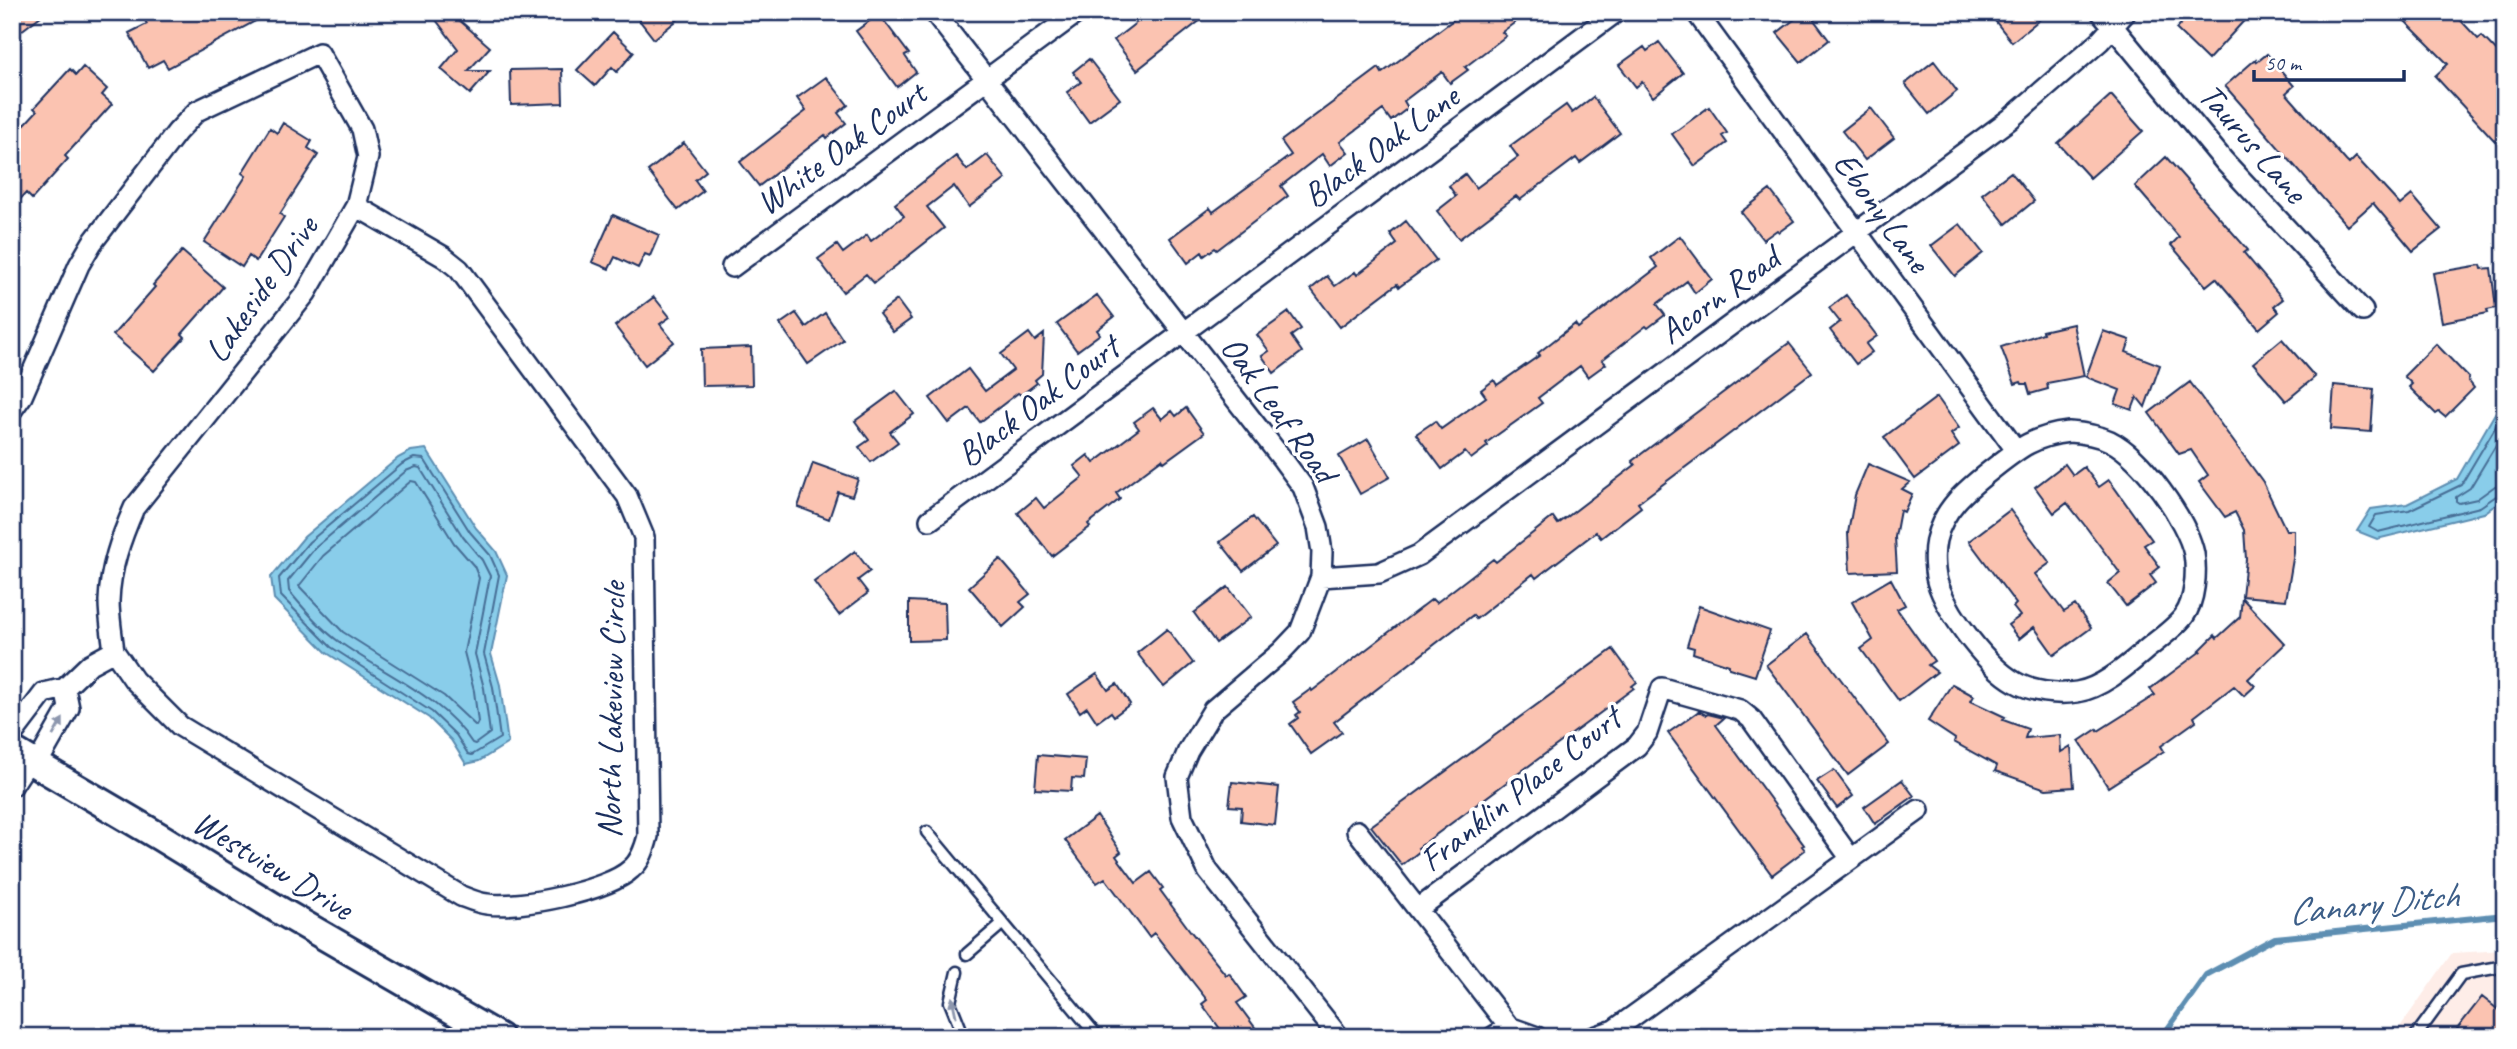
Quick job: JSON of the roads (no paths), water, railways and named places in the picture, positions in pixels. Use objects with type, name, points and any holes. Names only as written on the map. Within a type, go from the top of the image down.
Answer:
[{"type":"street","name":"Oak Leaf Road","points":[[934,12],[1303,487],[1318,527],[1322,552],[1321,577],[1300,632],[1281,652],[1213,710],[1188,751],[1177,777],[1182,817],[1208,871],[1339,1037]]},
{"type":"street","name":"White Oak Court","points":[[732,267],[1077,12]]},
{"type":"street","name":"Black Oak Lane","points":[[1184,331],[1616,12]]},
{"type":"street","name":"Ebony Lane","points":[[1696,12],[2016,450]]},
{"type":"street","name":"Acorn Road","points":[[1321,577],[1379,573],[1419,555],[2010,119],[2064,73],[2113,17]]},
{"type":"street","name":"Taurus Lane","points":[[2113,17],[2224,161],[2363,311]]},
{"type":"street","name":"Lakeside Drive","points":[[12,410],[22,396],[79,265],[92,243],[177,132],[197,111],[319,53],[362,129],[368,157],[356,206],[306,293],[134,509],[121,538],[113,568],[109,600],[114,651]]},
{"type":"street","name":"North Lakeview Circle","points":[[114,651],[134,680],[180,726],[461,896],[486,904],[520,904],[599,887],[617,880],[633,868],[643,853],[649,836],[644,537],[636,515],[627,496],[459,269],[444,257],[356,206]]},
{"type":"street","name":"Black Oak Court","points":[[930,520],[1184,331]]},
{"type":"street","points":[[2069,432],[2091,434],[2112,442],[2132,456],[2149,476],[2178,515],[2189,536],[2195,579],[2185,615],[2109,678],[2080,692],[2036,690],[2017,684],[1999,672],[1955,615],[1938,585],[1935,543],[1941,523],[1966,489],[2016,450],[2046,434],[2069,432]]},
{"type":"street","points":[[12,735],[44,693],[65,688],[90,664],[114,651]]},
{"type":"street","points":[[12,786],[26,758],[69,708],[65,688]]},
{"type":"street","name":"Franklin Place Court","points":[[1418,909],[1637,746],[1647,733],[1662,688],[1740,710],[1751,719],[1851,859]]},
{"type":"street","name":"Westview Drive","points":[[26,758],[278,910],[499,1037]]},
{"type":"street","points":[[1594,1037],[1614,1030],[1919,810]]},
{"type":"street","name":"Franklin Place Court","points":[[1357,831],[1418,909],[1501,1032],[1537,1037]]},
{"type":"lane","points":[[927,832],[1098,1037]]},
{"type":"lane","points":[[967,954],[1003,923]]},
{"type":"lane","points":[[2415,1037],[2461,974],[2505,966]]},
{"type":"lane","points":[[957,972],[950,1002],[962,1032],[971,1037]]},
{"type":"water","points":[[2505,396],[2505,498],[2484,513],[2377,539],[2357,531],[2371,509],[2407,504],[2457,479]]},
{"type":"water","points":[[426,449],[476,528],[496,551],[507,575],[491,654],[500,685],[508,743],[479,761],[466,764],[451,740],[429,718],[327,653],[274,599],[271,577],[304,537],[398,458],[411,451]]},
{"type":"waterway","name":"Canary Ditch","points":[[2162,1037],[2206,975],[2275,938],[2505,915]]}]
